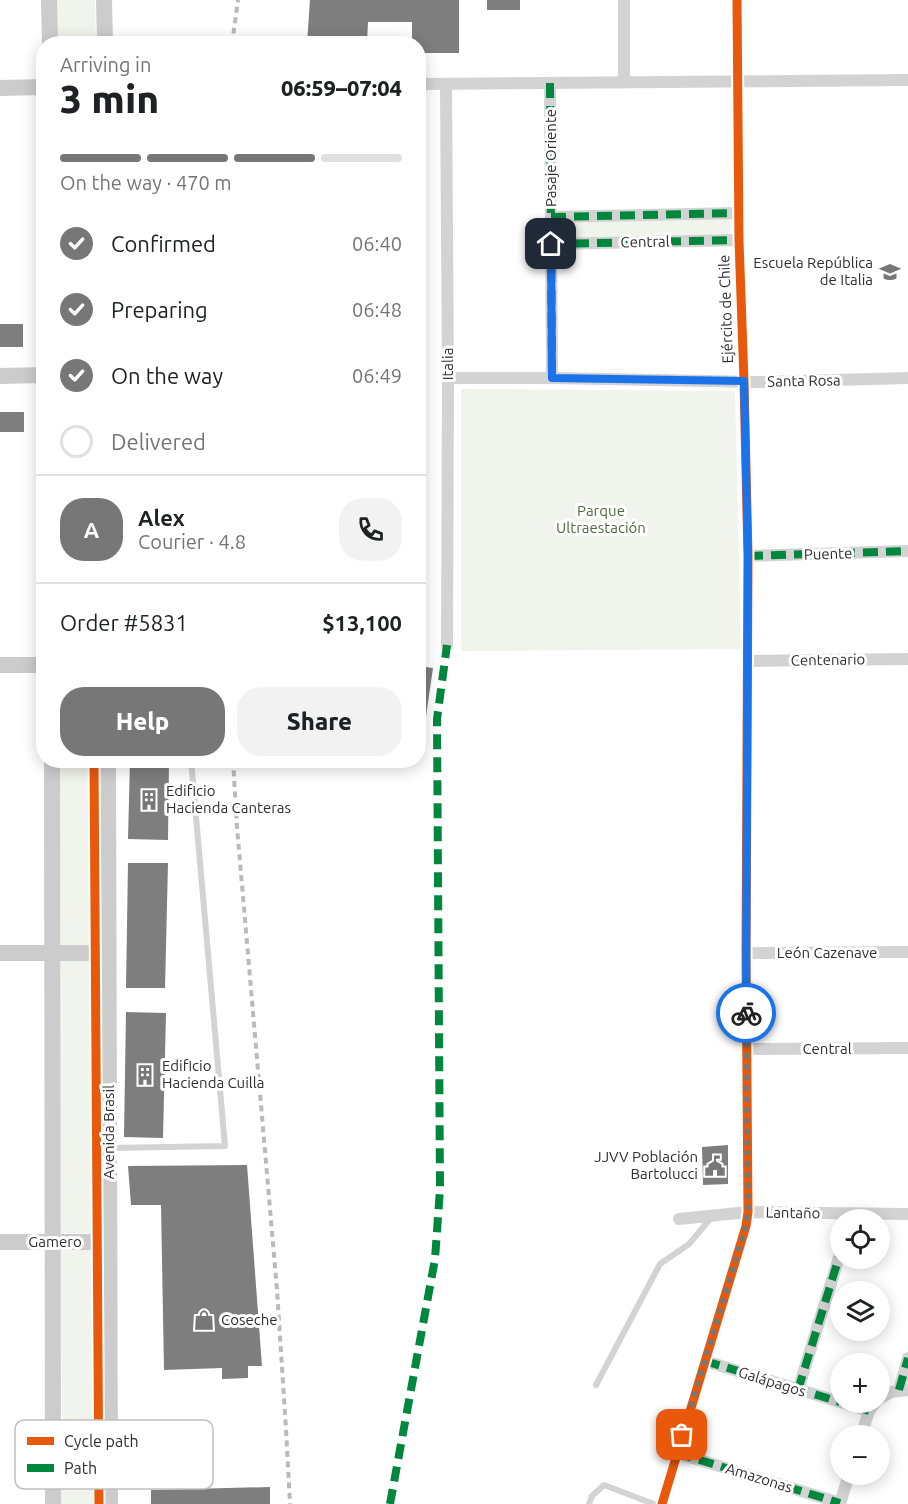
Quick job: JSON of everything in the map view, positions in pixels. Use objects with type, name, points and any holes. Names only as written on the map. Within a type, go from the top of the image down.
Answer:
[{"type":"main road","points":[[49,0],[50,36]]},
{"type":"main road","points":[[104,0],[105,36]]},
{"type":"main road","points":[[0,88],[36,87]]},
{"type":"main road","points":[[0,376],[36,375]]},
{"type":"main road","points":[[0,665],[36,665]]},
{"type":"main road","points":[[52,768],[53,1420]]},
{"type":"main road","name":"Avenida Brasil","points":[[108,768],[110,1420]]},
{"type":"main road","points":[[0,953],[108,953]]},
{"type":"main road","name":"Gamero","points":[[0,1242],[109,1242]]},
{"type":"street","points":[[624,0],[624,82]]},
{"type":"street","name":"Ejército de Chile","points":[[662,1504],[746,1226],[748,1212],[746,953],[748,556],[738,213],[737,0]]},
{"type":"street","points":[[426,84],[908,80]]},
{"type":"street","name":"Pasaje Oriente","points":[[550,83],[552,378]]},
{"type":"street","name":"Italia","points":[[446,84],[447,645]]},
{"type":"street","name":"Central","points":[[551,217],[738,213]]},
{"type":"street","name":"Central","points":[[551,244],[739,240]]},
{"type":"street","name":"Santa Rosa","points":[[448,378],[744,381],[908,378]]},
{"type":"street","name":"Puente","points":[[748,556],[908,551]]},
{"type":"street","name":"Centenario","points":[[747,661],[908,659]]},
{"type":"street","name":"León Cazenave","points":[[746,953],[908,952]]},
{"type":"street","name":"Central","points":[[747,1049],[908,1048]]},
{"type":"street","name":"Lantaño","points":[[679,1219],[748,1212],[830,1215]]},
{"type":"street","name":"Lantaño","points":[[890,1215],[908,1214]]},
{"type":"street","points":[[798,1390],[835,1269]]},
{"type":"street","points":[[903,1390],[908,1358]]},
{"type":"street","name":"Galápagos","points":[[705,1361],[830,1399]]},
{"type":"street","name":"Amazonas","points":[[677,1453],[840,1504]]},
{"type":"street","points":[[840,1504],[846,1485]]},
{"type":"lane","points":[[109,1148],[225,1146],[192,768]]},
{"type":"lane","points":[[596,1385],[660,1264],[689,1244],[713,1215]]},
{"type":"lane","points":[[589,1504],[592,1496],[604,1485],[654,1504]]},
{"type":"green space","points":[[56,0],[95,0],[96,36],[57,36]]},
{"type":"green space","points":[[730,218],[731,237],[560,241],[560,223]]},
{"type":"green space","name":"Parque Ultraestación","points":[[461,389],[735,391],[741,649],[461,651]]},
{"type":"green space","points":[[59,768],[98,768],[96,946],[57,946]]},
{"type":"green space","points":[[102,957],[104,1234],[58,1233],[57,958]]},
{"type":"green space","points":[[103,1247],[103,1420],[63,1420],[59,1248]]},
{"type":"green space","points":[[60,1489],[105,1489],[105,1504],[60,1504]]},
{"type":"building","points":[[310,0],[459,0],[459,53],[426,53],[426,36],[412,36],[412,22],[368,22],[367,36],[308,36]]},
{"type":"building","points":[[487,0],[520,0],[520,10],[487,10]]},
{"type":"building","points":[[0,324],[23,324],[23,347],[0,347]]},
{"type":"building","points":[[0,412],[24,412],[24,432],[0,432]]},
{"type":"building","points":[[426,667],[433,668],[426,716]]},
{"type":"building","name":"Edificio Hacienda Canteras","points":[[130,768],[169,768],[168,840],[128,839]]},
{"type":"building","points":[[128,863],[168,863],[165,988],[126,988]]},
{"type":"building","name":"Edificio Hacienda Cuilla","points":[[126,1012],[166,1013],[163,1138],[124,1137]]},
{"type":"building","name":"JJVV Población Bartolucci","points":[[728,1145],[728,1184],[703,1185],[702,1147]]},
{"type":"building","points":[[247,1165],[262,1366],[248,1366],[248,1378],[222,1379],[222,1368],[164,1370],[161,1205],[131,1205],[128,1166]]},
{"type":"building","points":[[270,1487],[270,1504],[151,1504],[151,1490]]},
{"type":"railway","points":[[233,36],[238,0]]},
{"type":"railway","points":[[233,768],[277,1290],[290,1504]]},
{"type":"marked path","points":[[550,83],[552,378]]},
{"type":"marked path","points":[[551,217],[739,213]]},
{"type":"marked path","points":[[551,244],[739,240]]},
{"type":"marked path","points":[[748,556],[908,551]]},
{"type":"marked path","points":[[390,1504],[435,1259],[440,1189],[437,719],[447,645]]},
{"type":"marked path","points":[[798,1390],[835,1269]]},
{"type":"marked path","points":[[899,1390],[908,1358]]},
{"type":"marked path","points":[[705,1361],[830,1399]]},
{"type":"marked path","points":[[677,1453],[840,1503]]},
{"type":"cycle path","points":[[662,1504],[746,1226],[748,1212],[746,953],[748,556],[739,240],[737,0]]},
{"type":"cycle path","points":[[94,768],[98,1420]]},
{"type":"cycle path","points":[[99,1489],[99,1504]]},
{"type":"way so far","points":[[682,1435],[746,1226],[748,1212],[746,1013]]},
{"type":"place","name":"Escuela República de Italia","points":[[890,272]]},
{"type":"place","name":"Edificio Hacienda Canteras","points":[[149,800]]},
{"type":"place","name":"Edificio Hacienda Cuilla","points":[[145,1075]]},
{"type":"place","name":"JJVV Población Bartolucci","points":[[715,1166]]},
{"type":"place","name":"Coseche","points":[[204,1320]]},
{"type":"route","points":[[551,244],[552,378],[744,381],[748,556],[746,1013]]}]
